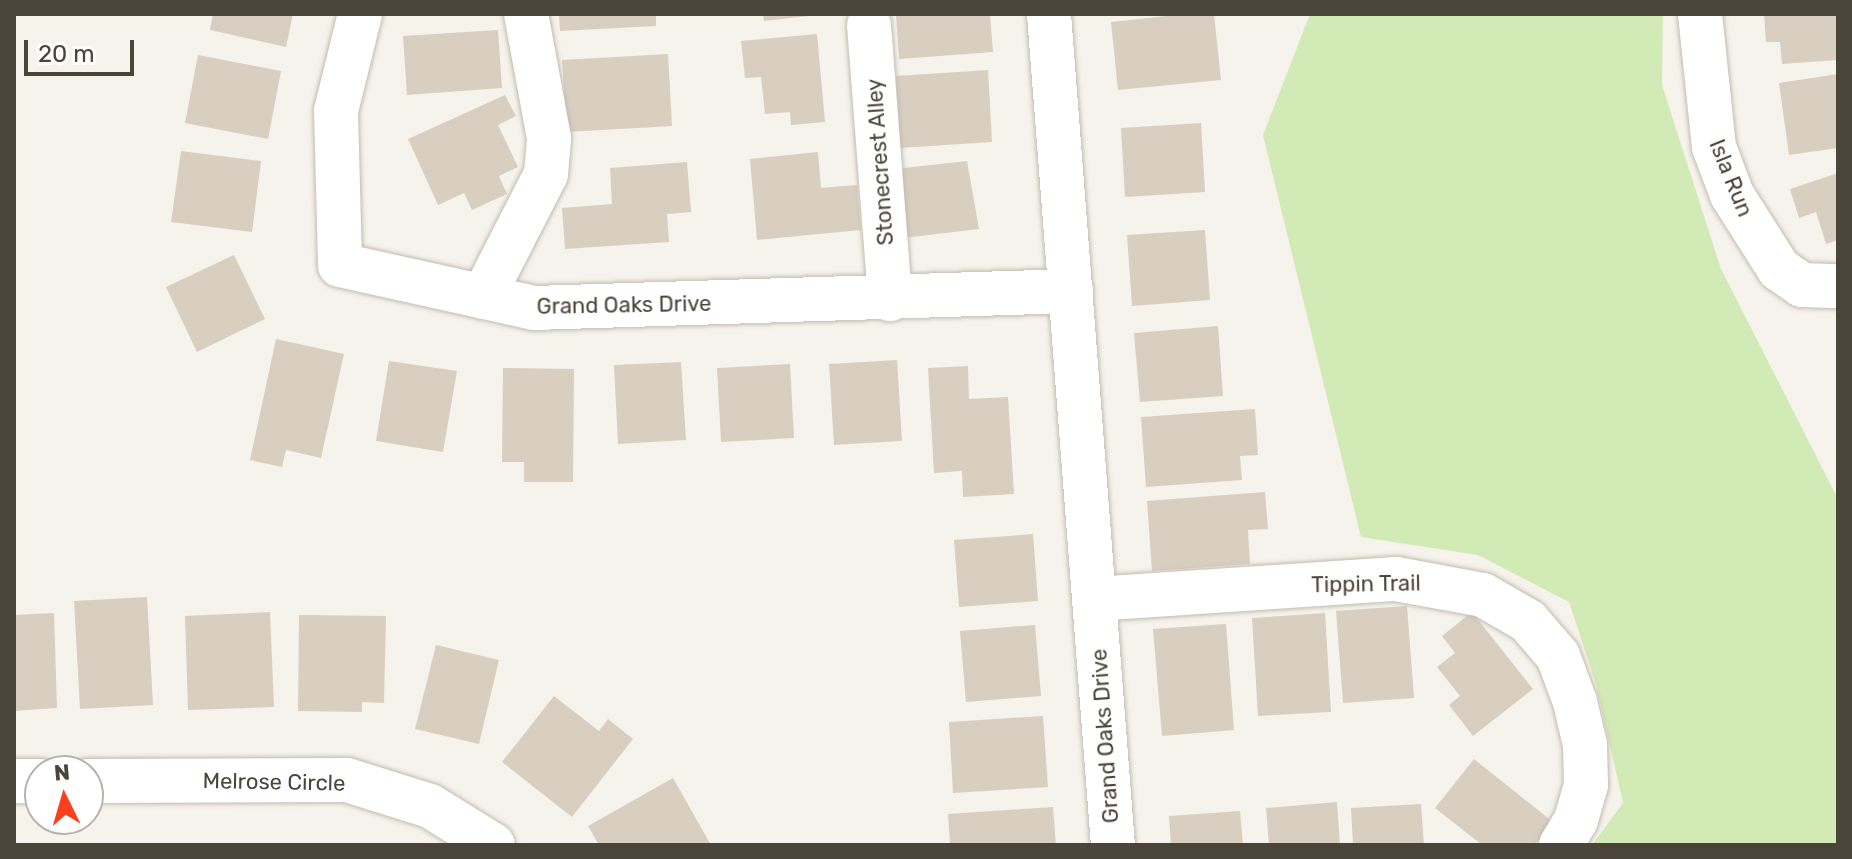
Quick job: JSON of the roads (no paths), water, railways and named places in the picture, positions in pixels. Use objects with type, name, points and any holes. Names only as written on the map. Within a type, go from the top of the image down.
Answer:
[{"type":"street","name":"Grand Oaks Drive","points":[[360,14],[336,111],[340,265],[534,308],[1071,291]]},
{"type":"street","points":[[483,297],[546,174],[549,138],[526,14]]},
{"type":"street","name":"Grand Oaks Drive","points":[[1049,14],[1113,845]]},
{"type":"street","name":"Isla Run","points":[[1700,14],[1714,147],[1732,195],[1779,269],[1802,285],[1838,286]]},
{"type":"street","name":"Stonecrest Alley","points":[[869,25],[890,299]]},
{"type":"street","name":"Tippin Trail","points":[[1094,599],[1396,579],[1483,595],[1528,621],[1558,656],[1575,702],[1585,745],[1586,785],[1576,820],[1561,845]]},
{"type":"street","name":"Melrose Circle","points":[[104,781],[347,780],[430,806],[493,845]]}]
